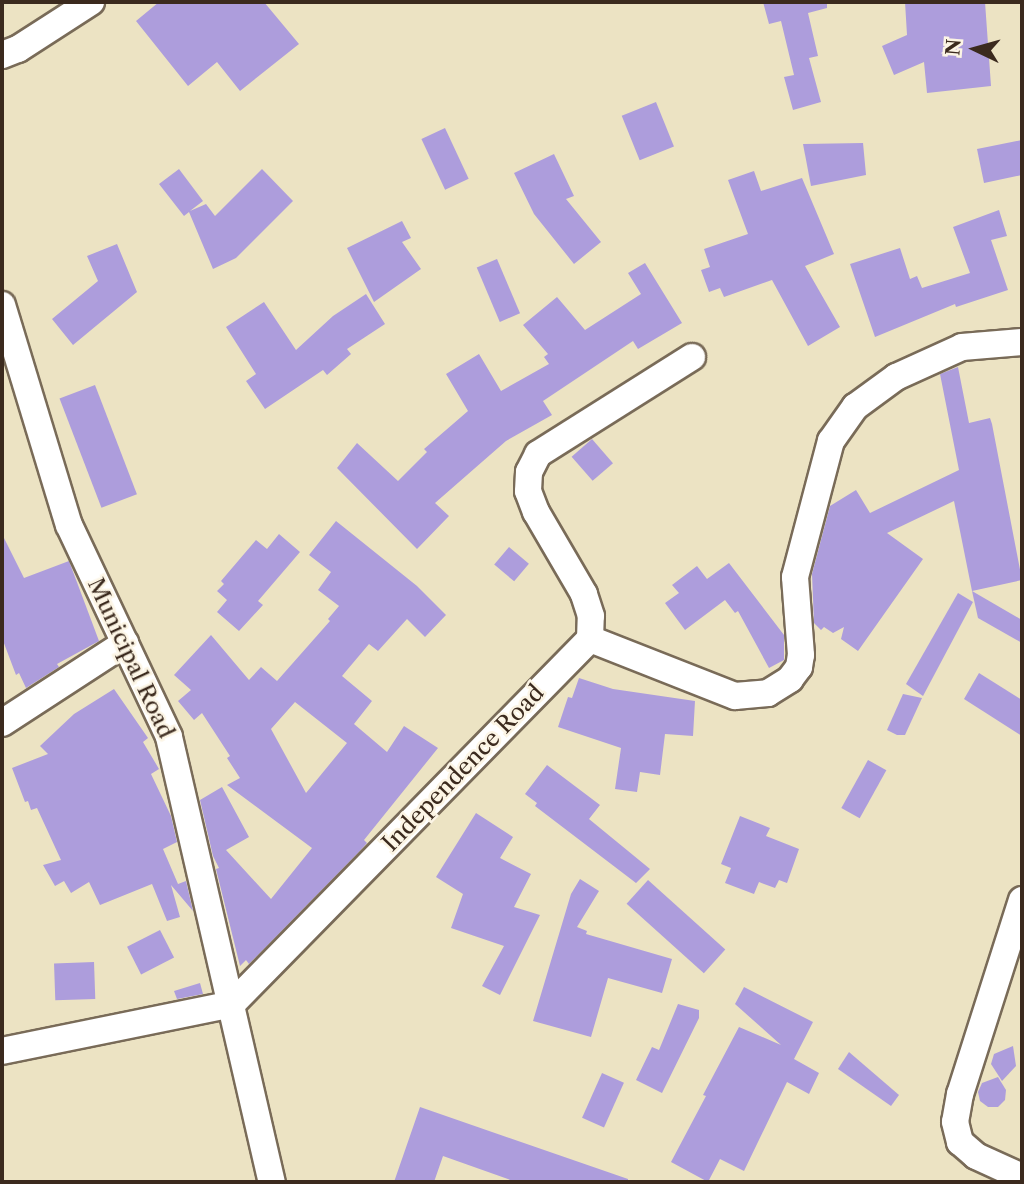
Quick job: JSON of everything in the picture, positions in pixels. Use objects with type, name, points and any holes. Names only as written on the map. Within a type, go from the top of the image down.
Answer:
[{"type":"street","points":[[2,55],[18,49],[91,2]]},
{"type":"street","name":"Municipal Road","points":[[2,305],[69,525],[169,737],[272,1182]]},
{"type":"street","points":[[692,357],[538,454],[529,472],[528,491],[536,512],[584,594],[591,616],[590,639],[735,696],[768,692],[790,679],[799,667],[801,655],[795,577],[831,441],[855,407],[896,377],[962,347],[1022,342]]},
{"type":"street","name":"Independence Road","points":[[232,1004],[590,639]]},
{"type":"street","points":[[2,723],[125,642]]},
{"type":"street","points":[[1022,900],[960,1094],[956,1122],[960,1142],[976,1156],[1022,1177]]},
{"type":"street","points":[[2,1051],[232,1004]]},
{"type":"building","points":[[159,2],[264,2],[299,44],[240,91],[217,62],[188,86],[136,21]]},
{"type":"building","points":[[763,2],[827,2],[827,8],[808,13],[818,56],[809,58],[821,102],[793,110],[784,77],[794,75],[781,21],[769,24]]},
{"type":"building","points":[[905,2],[985,2],[991,86],[927,93],[924,62],[894,75],[882,46],[907,35]]},
{"type":"building","points":[[656,102],[674,147],[640,160],[622,116]]},
{"type":"building","points":[[445,128],[469,179],[445,190],[421,139]]},
{"type":"building","points":[[1022,140],[1022,175],[984,183],[977,149]]},
{"type":"building","points":[[863,143],[866,175],[811,186],[803,144]]},
{"type":"building","points":[[554,154],[574,196],[566,199],[601,242],[574,264],[534,214],[514,173]]},
{"type":"building","points":[[179,169],[203,201],[190,211],[206,204],[215,216],[262,169],[293,201],[236,258],[213,269],[189,212],[184,216],[159,184]]},
{"type":"building","points":[[754,171],[761,191],[802,178],[834,254],[805,266],[840,327],[808,346],[772,280],[724,297],[720,288],[709,292],[701,270],[710,267],[704,249],[748,234],[728,180]]},
{"type":"building","points":[[999,210],[1007,236],[991,240],[1008,290],[956,307],[955,304],[875,337],[850,264],[900,248],[910,279],[917,276],[922,288],[970,273],[953,227]]},
{"type":"building","points":[[402,221],[411,238],[402,242],[421,269],[374,302],[347,248]]},
{"type":"building","points":[[117,244],[137,292],[73,345],[52,319],[98,281],[87,256]]},
{"type":"building","points":[[497,259],[520,313],[500,322],[477,268]]},
{"type":"building","points":[[645,263],[682,323],[638,349],[633,341],[543,401],[552,415],[506,441],[435,503],[449,516],[417,549],[337,468],[357,443],[398,481],[427,452],[424,449],[468,411],[446,374],[479,354],[501,391],[549,364],[544,357],[548,354],[523,325],[557,297],[585,330],[641,294],[628,273]]},
{"type":"building","points":[[366,294],[385,324],[347,349],[351,354],[327,375],[323,370],[265,409],[246,381],[256,374],[226,327],[264,302],[296,350],[333,316]]},
{"type":"building","points":[[958,367],[969,423],[990,418],[992,424],[1022,580],[972,591],[954,501],[887,533],[923,559],[858,651],[841,639],[844,627],[833,633],[824,627],[821,630],[814,623],[812,574],[830,506],[856,490],[870,513],[959,470],[940,374]]},
{"type":"building","points":[[95,385],[137,494],[101,508],[60,399]]},
{"type":"building","points":[[592,439],[613,463],[593,481],[572,457]]},
{"type":"building","points":[[336,521],[417,586],[446,615],[425,637],[407,619],[378,651],[369,644],[342,676],[372,701],[354,724],[387,752],[404,726],[438,748],[364,840],[367,843],[359,852],[249,964],[246,960],[240,966],[216,869],[219,868],[213,856],[200,800],[222,787],[249,837],[226,850],[271,899],[312,848],[227,785],[240,778],[227,758],[230,756],[202,713],[194,720],[178,701],[191,690],[174,675],[211,635],[249,680],[261,667],[277,681],[330,621],[328,619],[339,606],[318,590],[331,572],[309,555]],"holes":[[[295,702],[347,743],[306,793],[271,729]]]},
{"type":"building","points":[[2,534],[24,578],[69,561],[99,641],[57,664],[59,667],[26,688],[19,673],[16,675],[2,638]]},
{"type":"building","points":[[279,534],[300,552],[258,601],[263,605],[239,631],[217,612],[227,600],[217,591],[224,584],[221,581],[256,540],[267,549]]},
{"type":"building","points":[[509,547],[529,564],[514,581],[494,565]]},
{"type":"building","points":[[729,563],[784,635],[784,660],[769,668],[738,611],[735,613],[725,600],[685,630],[665,603],[679,593],[672,585],[697,566],[707,579]]},
{"type":"building","points":[[972,591],[1022,620],[1022,643],[978,618]]},
{"type":"building","points":[[958,593],[973,602],[923,696],[906,684]]},
{"type":"building","points":[[979,673],[1022,700],[1022,736],[964,699]]},
{"type":"building","points":[[579,678],[613,689],[695,701],[693,736],[665,734],[660,775],[640,772],[637,792],[615,789],[621,748],[558,727],[568,697],[572,698]]},
{"type":"building","points":[[114,689],[148,738],[143,742],[159,769],[151,774],[171,816],[177,842],[163,849],[178,884],[186,881],[193,911],[171,885],[180,917],[167,921],[152,884],[100,905],[89,882],[71,893],[64,881],[55,886],[43,865],[61,860],[37,808],[31,810],[28,801],[25,802],[12,768],[48,754],[40,746],[74,714]]},
{"type":"building","points":[[903,694],[922,698],[905,735],[897,735],[887,730]]},
{"type":"building","points":[[868,760],[886,770],[860,818],[841,808]]},
{"type":"building","points":[[547,765],[600,805],[589,819],[650,869],[636,883],[535,806],[537,803],[525,794]]},
{"type":"building","points":[[476,813],[513,837],[500,858],[531,874],[514,907],[540,915],[500,995],[482,986],[504,946],[451,928],[463,894],[436,877]]},
{"type":"building","points":[[740,816],[770,828],[766,836],[799,849],[787,883],[779,880],[775,888],[759,882],[754,894],[725,883],[731,868],[721,864]]},
{"type":"building","points":[[580,879],[599,891],[577,927],[587,931],[586,934],[672,959],[662,993],[608,978],[591,1037],[533,1021],[571,894]]},
{"type":"building","points":[[648,880],[725,950],[704,973],[627,904]]},
{"type":"building","points":[[160,930],[174,958],[141,974],[127,947]]},
{"type":"building","points":[[94,962],[95,999],[55,1000],[54,963]]},
{"type":"building","points":[[200,983],[203,994],[177,999],[174,991]]},
{"type":"building","points":[[744,987],[813,1022],[794,1059],[819,1073],[809,1094],[787,1082],[744,1171],[720,1159],[708,1182],[671,1162],[739,1027],[781,1045],[735,1004]]},
{"type":"building","points":[[678,1004],[699,1010],[699,1018],[662,1093],[636,1080],[652,1047],[659,1050]]},
{"type":"building","points":[[1013,1046],[1016,1066],[1002,1081],[991,1064],[994,1054]]},
{"type":"building","points":[[849,1052],[899,1095],[891,1106],[838,1069]]},
{"type":"building","points":[[602,1073],[624,1083],[604,1128],[582,1118]]},
{"type":"building","points":[[998,1077],[1006,1090],[1005,1100],[998,1107],[988,1107],[980,1101],[978,1092],[982,1083]]},
{"type":"building","points":[[420,1107],[628,1179],[628,1182],[516,1182],[443,1156],[434,1182],[394,1182]]}]
